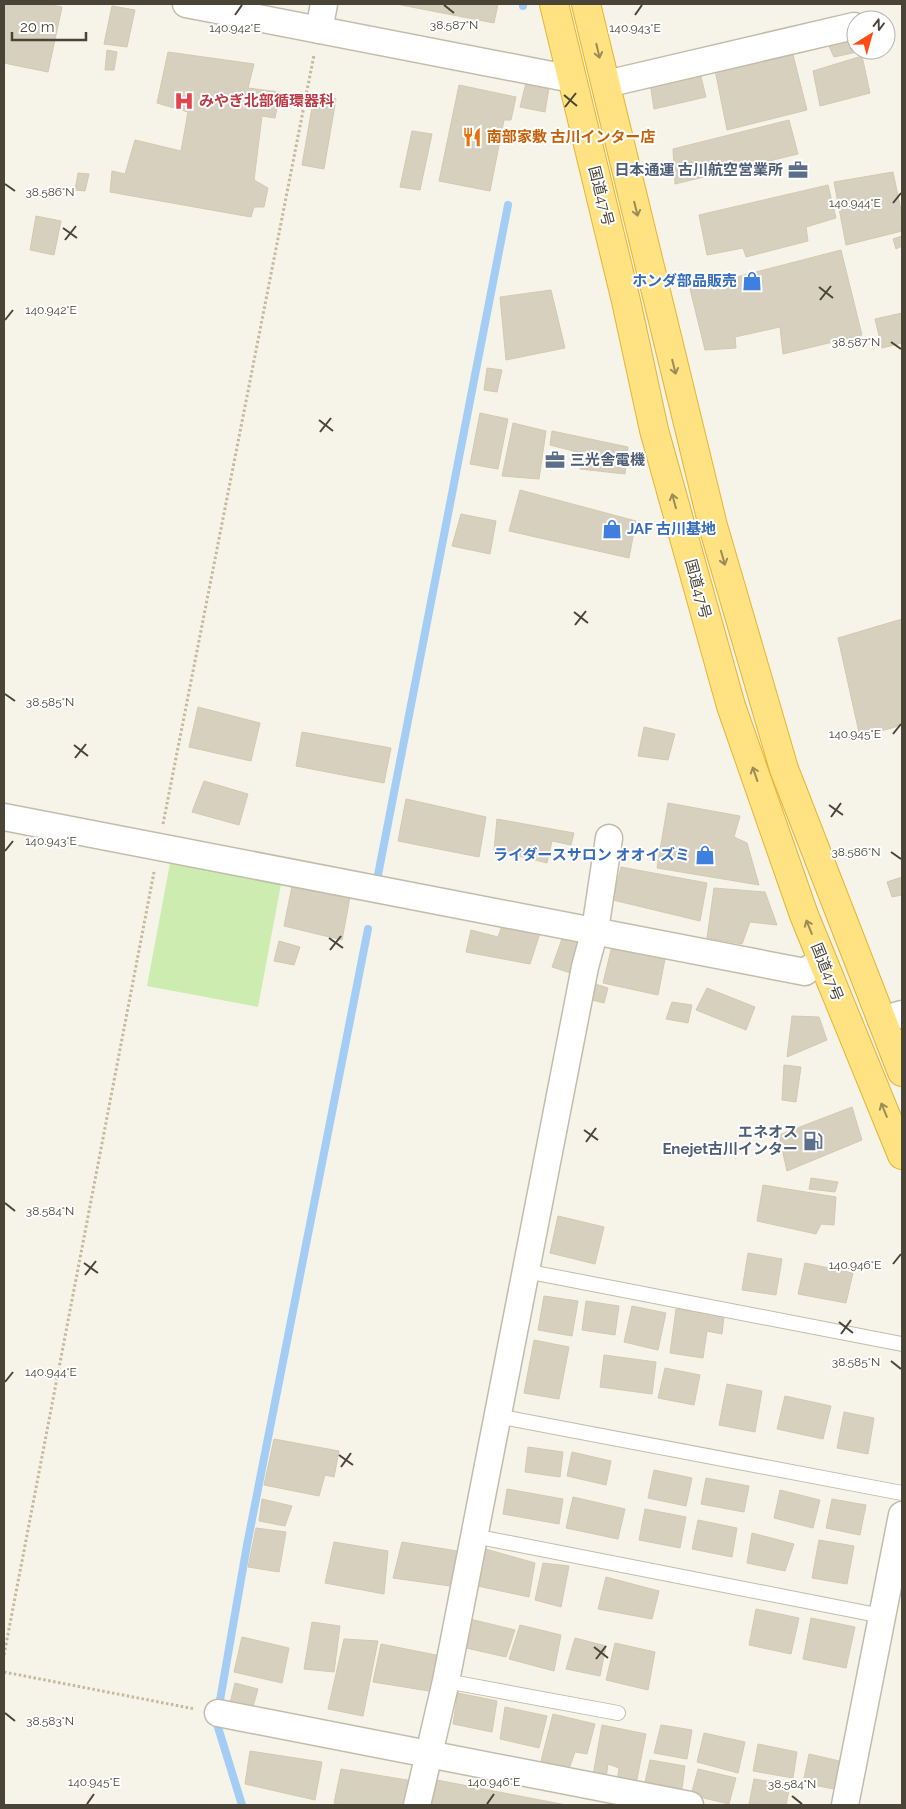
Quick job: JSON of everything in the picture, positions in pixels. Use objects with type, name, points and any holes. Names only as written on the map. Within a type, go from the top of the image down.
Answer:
[{"type":"highway","name":"国道47号","points":[[554,4],[626,301],[654,430],[731,706],[804,915],[902,1155]]},
{"type":"highway","name":"国道47号","points":[[586,4],[713,526],[784,769],[892,1017],[902,1072]]},
{"type":"street","points":[[186,4],[572,79]]},
{"type":"street","points":[[319,30],[324,4]]},
{"type":"street","points":[[606,84],[846,28]]},
{"type":"street","points":[[4,817],[805,972],[822,959]]},
{"type":"street","points":[[417,1805],[446,1681],[584,967],[595,930],[609,838]]},
{"type":"street","points":[[845,1805],[902,1515]]},
{"type":"street","points":[[218,1713],[427,1756],[690,1805]]},
{"type":"lane","points":[[526,1271],[902,1344]]},
{"type":"lane","points":[[497,1416],[902,1493]]},
{"type":"lane","points":[[474,1536],[882,1616]]},
{"type":"lane","points":[[446,1681],[618,1712]]},
{"type":"path","points":[[4,1655],[159,846],[319,30]]},
{"type":"path","points":[[4,1672],[157,1703],[218,1713]]},
{"type":"green space","points":[[171,858],[282,879],[258,1007],[147,986]]},
{"type":"building","points":[[4,4],[46,4],[62,7],[48,72],[4,63]]},
{"type":"building","points":[[396,4],[498,4],[494,23]]},
{"type":"building","points":[[112,6],[135,10],[127,47],[104,44]]},
{"type":"building","points":[[846,37],[846,54],[834,57],[827,42]]},
{"type":"building","points":[[107,50],[117,52],[114,70],[105,70]]},
{"type":"building","points":[[792,51],[807,110],[727,130],[715,70]]},
{"type":"building","points":[[168,52],[254,64],[248,88],[280,92],[275,118],[262,116],[254,180],[268,188],[264,207],[254,207],[251,217],[110,192],[112,171],[125,174],[135,140],[181,151],[188,112],[157,103]]},
{"type":"building","points":[[849,60],[863,60],[870,93],[820,106],[813,71]]},
{"type":"building","points":[[700,73],[706,97],[654,109],[650,83]]},
{"type":"building","points":[[526,83],[549,88],[545,112],[520,107]]},
{"type":"building","points":[[459,85],[516,97],[511,120],[504,120],[490,191],[439,181]]},
{"type":"building","points":[[314,96],[336,99],[324,169],[302,165]]},
{"type":"building","points":[[789,120],[798,154],[675,184],[673,149]]},
{"type":"building","points":[[412,131],[432,134],[420,190],[400,187]]},
{"type":"building","points":[[893,172],[902,215],[902,231],[846,245],[834,182]]},
{"type":"building","points":[[78,173],[89,174],[85,191],[75,190]]},
{"type":"building","points":[[828,185],[836,218],[806,227],[808,241],[746,257],[743,248],[707,255],[699,215]]},
{"type":"building","points":[[36,216],[61,221],[54,255],[30,250]]},
{"type":"building","points":[[902,236],[902,246],[896,249],[893,239]]},
{"type":"building","points":[[841,250],[862,335],[783,354],[780,327],[735,337],[736,348],[705,350],[690,289]]},
{"type":"building","points":[[551,290],[565,348],[506,360],[500,297]]},
{"type":"building","points":[[902,313],[902,343],[882,348],[875,319]]},
{"type":"building","points":[[487,368],[502,370],[497,392],[484,390]]},
{"type":"building","points":[[480,413],[508,419],[498,469],[470,464]]},
{"type":"building","points":[[513,423],[546,431],[539,479],[502,476]]},
{"type":"building","points":[[552,431],[628,447],[625,474],[580,469],[581,453],[550,445]]},
{"type":"building","points":[[520,490],[636,521],[629,558],[509,531]]},
{"type":"building","points":[[461,514],[496,521],[490,554],[452,546]]},
{"type":"building","points":[[902,619],[902,725],[860,737],[838,638]]},
{"type":"building","points":[[198,707],[260,723],[251,761],[189,747]]},
{"type":"building","points":[[644,727],[675,734],[668,760],[638,756]]},
{"type":"building","points":[[302,732],[391,748],[384,783],[296,766]]},
{"type":"building","points":[[204,781],[248,794],[239,825],[192,812]]},
{"type":"building","points":[[406,799],[486,817],[479,857],[398,841]]},
{"type":"building","points":[[668,803],[740,816],[734,837],[747,843],[759,885],[657,868]]},
{"type":"building","points":[[497,819],[574,833],[571,845],[552,841],[547,863],[494,850]]},
{"type":"building","points":[[621,867],[707,883],[700,921],[613,900]]},
{"type":"building","points":[[902,877],[902,895],[892,897],[887,882]]},
{"type":"building","points":[[292,886],[350,897],[342,940],[284,926]]},
{"type":"building","points":[[714,888],[765,892],[777,925],[750,922],[742,944],[707,938]]},
{"type":"building","points":[[503,923],[540,933],[530,964],[466,952],[471,930],[498,937]]},
{"type":"building","points":[[563,936],[584,940],[577,975],[552,967]]},
{"type":"building","points":[[279,941],[300,947],[294,965],[274,961]]},
{"type":"building","points":[[612,946],[665,959],[658,995],[603,983]]},
{"type":"building","points":[[589,982],[608,988],[604,1003],[584,998]]},
{"type":"building","points":[[707,988],[755,1007],[746,1030],[696,1010]]},
{"type":"building","points":[[672,1002],[692,1005],[688,1023],[666,1019]]},
{"type":"building","points":[[792,1016],[819,1017],[827,1040],[787,1057]]},
{"type":"building","points":[[784,1065],[801,1067],[796,1102],[782,1100]]},
{"type":"building","points":[[852,1107],[862,1140],[787,1171],[779,1135]]},
{"type":"building","points":[[811,1178],[838,1182],[835,1192],[809,1189]]},
{"type":"building","points":[[763,1185],[836,1197],[834,1225],[821,1224],[816,1234],[757,1221]]},
{"type":"building","points":[[558,1216],[604,1227],[595,1264],[550,1253]]},
{"type":"building","points":[[748,1253],[782,1259],[776,1295],[742,1290]]},
{"type":"building","points":[[805,1263],[853,1273],[846,1303],[798,1294]]},
{"type":"building","points":[[544,1296],[578,1301],[572,1336],[538,1330]]},
{"type":"building","points":[[586,1301],[619,1306],[615,1335],[582,1330]]},
{"type":"building","points":[[632,1306],[666,1313],[658,1350],[624,1342]]},
{"type":"building","points":[[676,1309],[724,1316],[722,1334],[707,1331],[703,1358],[670,1353]]},
{"type":"building","points":[[534,1340],[569,1347],[559,1399],[524,1393]]},
{"type":"building","points":[[604,1355],[656,1362],[652,1394],[600,1387]]},
{"type":"building","points":[[665,1368],[700,1375],[694,1405],[658,1398]]},
{"type":"building","points":[[727,1384],[762,1391],[755,1432],[719,1425]]},
{"type":"building","points":[[785,1396],[831,1406],[823,1439],[777,1429]]},
{"type":"building","points":[[844,1412],[874,1418],[868,1454],[837,1448]]},
{"type":"building","points":[[274,1439],[339,1451],[334,1477],[325,1475],[319,1496],[264,1485]]},
{"type":"building","points":[[528,1447],[563,1452],[560,1477],[525,1472]]},
{"type":"building","points":[[572,1452],[611,1461],[606,1485],[567,1476]]},
{"type":"building","points":[[654,1470],[692,1478],[686,1506],[648,1498]]},
{"type":"building","points":[[706,1478],[749,1486],[744,1512],[701,1504]]},
{"type":"building","points":[[507,1489],[563,1499],[559,1524],[503,1514]]},
{"type":"building","points":[[780,1490],[820,1500],[813,1528],[774,1518]]},
{"type":"building","points":[[573,1497],[625,1509],[618,1539],[566,1528]]},
{"type":"building","points":[[262,1499],[292,1506],[285,1526],[259,1521]]},
{"type":"building","points":[[832,1499],[866,1505],[860,1535],[826,1528]]},
{"type":"building","points":[[645,1509],[686,1517],[680,1548],[639,1540]]},
{"type":"building","points":[[698,1520],[737,1528],[732,1557],[692,1549]]},
{"type":"building","points":[[256,1528],[286,1532],[279,1572],[248,1567]]},
{"type":"building","points":[[752,1533],[794,1544],[785,1571],[747,1563]]},
{"type":"building","points":[[819,1540],[854,1546],[847,1584],[812,1578]]},
{"type":"building","points":[[334,1542],[388,1551],[384,1594],[325,1583]]},
{"type":"building","points":[[402,1542],[457,1551],[450,1586],[393,1578]]},
{"type":"building","points":[[482,1548],[535,1563],[529,1597],[473,1585]]},
{"type":"building","points":[[543,1563],[569,1566],[561,1607],[535,1600]]},
{"type":"building","points":[[606,1577],[659,1591],[652,1619],[598,1609]]},
{"type":"building","points":[[756,1609],[799,1618],[791,1654],[749,1645]]},
{"type":"building","points":[[811,1618],[855,1627],[846,1668],[803,1659]]},
{"type":"building","points":[[470,1619],[515,1630],[506,1657],[466,1648]]},
{"type":"building","points":[[312,1622],[340,1626],[334,1672],[304,1669]]},
{"type":"building","points":[[520,1625],[561,1635],[554,1671],[509,1659]]},
{"type":"building","points":[[242,1637],[289,1648],[282,1683],[234,1672]]},
{"type":"building","points":[[575,1638],[606,1646],[600,1676],[566,1669]]},
{"type":"building","points":[[344,1639],[378,1641],[363,1716],[328,1709]]},
{"type":"building","points":[[615,1643],[655,1652],[648,1690],[606,1680]]},
{"type":"building","points":[[381,1644],[441,1656],[435,1692],[373,1682]]},
{"type":"building","points":[[235,1683],[258,1689],[252,1710],[229,1707]]},
{"type":"building","points":[[458,1693],[497,1701],[492,1732],[453,1724]]},
{"type":"building","points":[[505,1707],[547,1716],[539,1748],[500,1739]]},
{"type":"building","points":[[553,1714],[595,1724],[587,1754],[575,1752],[569,1769],[541,1761]]},
{"type":"building","points":[[602,1725],[646,1734],[636,1784],[617,1781],[619,1768],[608,1764],[606,1778],[593,1775]]},
{"type":"building","points":[[661,1725],[692,1730],[687,1759],[654,1753]]},
{"type":"building","points":[[704,1733],[745,1742],[738,1773],[697,1762]]},
{"type":"building","points":[[758,1744],[797,1752],[793,1778],[753,1771]]},
{"type":"building","points":[[250,1751],[322,1762],[315,1800],[245,1784]]},
{"type":"building","points":[[809,1754],[844,1762],[839,1790],[803,1783]]},
{"type":"building","points":[[650,1760],[685,1766],[682,1789],[645,1782]]},
{"type":"building","points":[[341,1769],[413,1781],[407,1805],[345,1805],[334,1803]]},
{"type":"building","points":[[698,1769],[736,1778],[729,1804],[691,1795]]},
{"type":"building","points":[[754,1779],[790,1785],[786,1805],[749,1804]]},
{"type":"building","points":[[437,1780],[566,1805],[432,1805]]},
{"type":"waterway","points":[[378,875],[508,205]]},
{"type":"waterway","points":[[219,1706],[247,1545],[368,929]]},
{"type":"waterway","points":[[217,1724],[242,1805]]},
{"type":"place","name":"みやぎ北部循環器科","points":[[184,101]]},
{"type":"place","name":"南部家敷 古川インター店","points":[[472,137]]},
{"type":"place","name":"日本通運 古川航空営業所","points":[[798,170]]},
{"type":"place","name":"ホンダ部品販売","points":[[752,281]]},
{"type":"place","name":"三光舎電機","points":[[555,460]]},
{"type":"place","name":"JAF 古川基地","points":[[612,529]]},
{"type":"place","name":"ライダースサロン オオイズミ","points":[[705,855]]},
{"type":"place","name":"エネオス Enejet古川インター","points":[[813,1141]]}]
